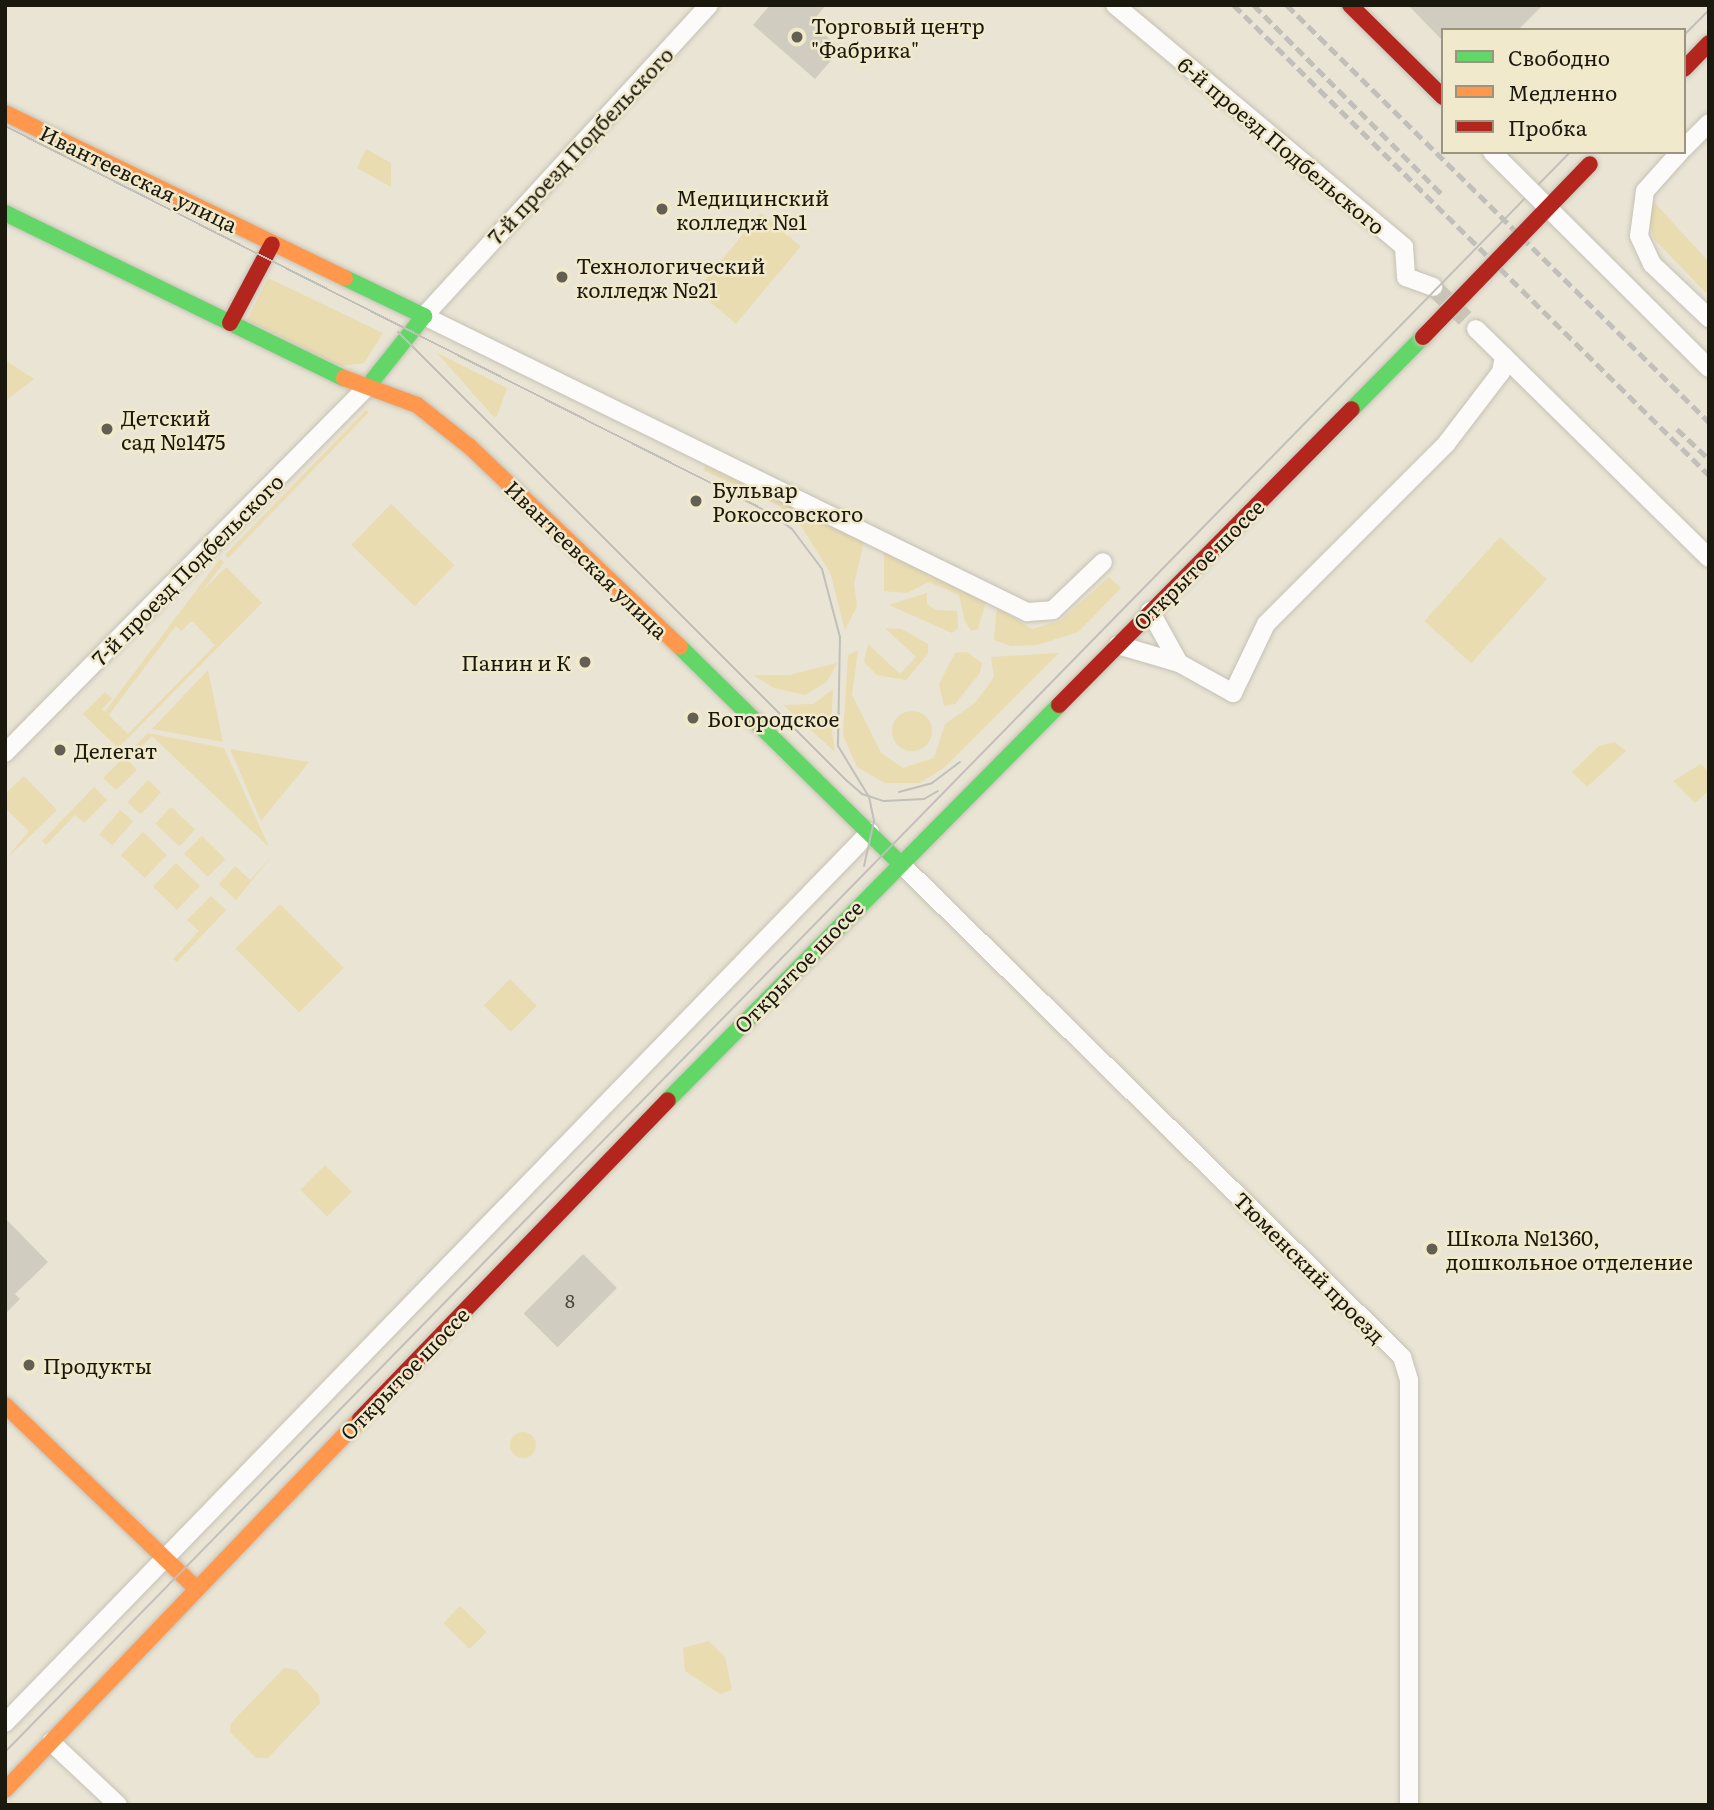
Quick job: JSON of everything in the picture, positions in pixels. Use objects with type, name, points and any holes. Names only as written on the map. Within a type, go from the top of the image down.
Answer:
[{"type":"main road","points":[[1686,67],[1709,43]]},
{"type":"main road","name":"Ивантеевская улица","points":[[5,113],[424,316]]},
{"type":"main road","name":"Открытое шоссе","points":[[5,1790],[899,862],[1423,337],[1596,158]]},
{"type":"main road","name":"Ивантеевская улица","points":[[5,214],[230,323],[417,405],[469,446],[899,862]]},
{"type":"main road","points":[[230,323],[272,244]]},
{"type":"main road","points":[[369,385],[424,316]]},
{"type":"main road","points":[[5,1405],[197,1589]]},
{"type":"street","name":"7-й проезд Подбельского","points":[[424,316],[709,5]]},
{"type":"street","name":"6-й проезд Подбельского","points":[[1115,5],[1404,247],[1400,280],[1433,287]]},
{"type":"street","points":[[1348,5],[1441,97]]},
{"type":"street","points":[[1686,146],[1709,123]]},
{"type":"street","points":[[1496,154],[1709,366]]},
{"type":"street","points":[[1678,154],[1644,191],[1639,236],[1652,264],[1709,318]]},
{"type":"street","name":"Ивантеевская улица","points":[[424,316],[1038,613],[1053,610],[1103,562]]},
{"type":"street","points":[[1476,329],[1709,558]]},
{"type":"street","points":[[1118,645],[1179,663],[1233,693],[1266,624],[1446,444],[1502,372],[1504,356]]},
{"type":"street","name":"7-й проезд Подбельского","points":[[5,753],[369,385]]},
{"type":"street","points":[[1150,611],[1179,663]]},
{"type":"street","points":[[5,1723],[870,832]]},
{"type":"street","name":"Тюменский проезд","points":[[899,862],[1402,1357],[1409,1380],[1409,1805]]},
{"type":"street","points":[[51,1742],[118,1805]]},
{"type":"shaded area","points":[[366,149],[391,163],[391,187],[357,168]]},
{"type":"shaded area","points":[[1652,200],[1709,262],[1709,296],[1654,239],[1648,217]]},
{"type":"shaded area","points":[[761,213],[801,246],[736,324],[696,290]]},
{"type":"shaded area","points":[[268,278],[383,333],[364,363],[340,366],[247,320]]},
{"type":"shaded area","points":[[437,353],[507,388],[497,416],[494,417]]},
{"type":"shaded area","points":[[5,360],[34,379],[5,401]]},
{"type":"shaded area","points":[[366,410],[369,412],[228,558],[225,555]]},
{"type":"shaded area","points":[[706,466],[864,542],[854,584],[857,606],[845,630],[830,572],[801,526],[779,506],[703,470]]},
{"type":"shaded area","points":[[391,504],[454,565],[415,606],[351,545]]},
{"type":"shaded area","points":[[1500,537],[1547,579],[1471,663],[1424,621]]},
{"type":"shaded area","points":[[884,549],[986,601],[978,629],[971,631],[965,621],[959,595],[929,582],[907,593],[884,591]]},
{"type":"shaded area","points":[[220,559],[224,562],[99,727],[95,724]]},
{"type":"shaded area","points":[[226,567],[262,603],[118,748],[83,714],[105,692],[112,699],[102,709],[128,734],[215,645],[192,621],[181,631],[172,622]]},
{"type":"shaded area","points":[[1109,577],[1121,588],[1078,632],[1037,645],[1011,646],[994,640],[997,607],[1032,629],[1060,621]]},
{"type":"shaded area","points":[[927,593],[927,604],[936,610],[957,611],[958,628],[952,633],[889,605]]},
{"type":"shaded area","points":[[885,628],[901,629],[928,644],[928,654],[906,680],[877,675],[864,662],[868,644],[900,674],[916,657]]},
{"type":"shaded area","points":[[858,650],[852,695],[881,753],[903,768],[934,758],[945,724],[975,703],[994,677],[991,657],[1059,653],[945,767],[920,783],[885,783],[857,767],[843,735],[848,655]]},
{"type":"shaded area","points":[[967,652],[982,663],[980,673],[955,704],[944,706],[939,684],[955,653]]},
{"type":"shaded area","points":[[837,663],[827,682],[805,695],[774,688],[753,675],[789,675]]},
{"type":"shaded area","points":[[208,670],[223,742],[152,729]]},
{"type":"shaded area","points":[[833,689],[831,725],[835,752],[783,705],[814,704]]},
{"type":"shaded area","points":[[912,711],[920,712],[926,717],[931,723],[931,739],[926,745],[920,750],[912,751],[904,750],[898,745],[893,739],[892,731],[893,723],[898,717],[904,712]]},
{"type":"shaded area","points":[[148,733],[224,748],[269,847],[152,736],[128,760],[137,770],[116,790],[103,778]]},
{"type":"shaded area","points":[[1615,742],[1626,751],[1587,787],[1572,772],[1599,746]]},
{"type":"shaded area","points":[[230,749],[309,762],[261,821]]},
{"type":"shaded area","points":[[1701,764],[1709,772],[1709,790],[1695,803],[1673,781]]},
{"type":"shaded area","points":[[24,776],[57,810],[5,860],[29,831],[5,808],[5,794]]},
{"type":"shaded area","points":[[148,780],[161,792],[141,814],[128,802]]},
{"type":"shaded area","points":[[94,787],[107,800],[84,823],[75,815],[46,845],[42,841]]},
{"type":"shaded area","points":[[171,807],[195,830],[179,846],[155,824]]},
{"type":"shaded area","points":[[120,810],[133,821],[112,845],[99,835]]},
{"type":"shaded area","points":[[143,832],[167,855],[145,878],[121,855]]},
{"type":"shaded area","points":[[202,836],[225,859],[208,877],[184,854]]},
{"type":"shaded area","points":[[272,856],[236,900],[219,884],[235,866],[250,880]]},
{"type":"shaded area","points":[[176,863],[200,886],[177,910],[153,887]]},
{"type":"shaded area","points":[[211,896],[226,910],[177,962],[173,959],[199,931],[187,920]]},
{"type":"shaded area","points":[[280,904],[344,968],[299,1012],[235,949]]},
{"type":"shaded area","points":[[510,979],[537,1006],[511,1032],[484,1005]]},
{"type":"shaded area","points":[[325,1165],[352,1192],[327,1217],[300,1190]]},
{"type":"shaded area","points":[[523,1432],[532,1436],[536,1445],[532,1454],[523,1458],[514,1454],[510,1445],[514,1436]]},
{"type":"shaded area","points":[[460,1606],[487,1632],[470,1649],[443,1623]]},
{"type":"shaded area","points":[[709,1641],[725,1657],[732,1690],[720,1694],[685,1671],[683,1648]]},
{"type":"shaded area","points":[[284,1668],[296,1670],[319,1695],[320,1703],[268,1758],[256,1758],[230,1732],[231,1723]]},
{"type":"building","name":"Торговый центр \"Фабрика\"","points":[[770,5],[826,5],[811,23],[841,49],[815,79],[753,25]]},
{"type":"building","points":[[1408,5],[1543,5],[1520,28],[1441,28],[1441,39]]},
{"type":"building","points":[[5,1218],[48,1262],[15,1294],[20,1299],[5,1314]]},
{"type":"building","points":[[583,1254],[617,1288],[558,1347],[524,1313]]},
{"type":"tunnel","points":[[1433,287],[1476,329]]},
{"type":"tram line","points":[[1686,33],[1709,10]]},
{"type":"tram line","points":[[5,126],[770,513],[792,529],[822,569],[840,637],[838,746],[869,797],[874,821],[864,866]]},
{"type":"tram line","points":[[5,1752],[1568,154]]},
{"type":"tram line","points":[[398,332],[862,794],[884,801],[924,799],[938,791]]},
{"type":"tram line","points":[[899,792],[932,783],[960,762]]},
{"type":"railway","points":[[1234,5],[1709,475]]},
{"type":"railway","points":[[1254,5],[1442,194]]},
{"type":"railway","points":[[1287,5],[1709,422]]},
{"type":"railway","points":[[1677,429],[1709,459]]},
{"type":"traffic: fast","points":[[5,213],[344,378]]},
{"type":"traffic: fast","points":[[345,278],[424,316],[369,385]]},
{"type":"traffic: fast","points":[[1352,409],[1423,337]]},
{"type":"traffic: fast","points":[[680,647],[899,862]]},
{"type":"traffic: fast","points":[[668,1100],[1059,705]]},
{"type":"traffic: slow","points":[[5,113],[345,278]]},
{"type":"traffic: slow","points":[[344,378],[417,405],[469,446],[680,647]]},
{"type":"traffic: slow","points":[[5,1405],[197,1589]]},
{"type":"traffic: slow","points":[[5,1790],[360,1419]]},
{"type":"traffic: jam","points":[[1350,5],[1441,95]]},
{"type":"traffic: jam","points":[[1686,67],[1709,43]]},
{"type":"traffic: jam","points":[[1423,337],[1590,164]]},
{"type":"traffic: jam","points":[[230,323],[272,244]]},
{"type":"traffic: jam","points":[[1059,705],[1352,409]]},
{"type":"traffic: jam","points":[[360,1419],[668,1100]]},
{"type":"place","name":"Торговый центр \"Фабрика\"","points":[[797,37]]},
{"type":"place","name":"Медицинский колледж №1","points":[[662,209]]},
{"type":"place","name":"Технологический колледж №21","points":[[562,277]]},
{"type":"place","name":"Детский сад №1475","points":[[107,429]]},
{"type":"place","name":"Бульвар Рокоссовского","points":[[696,501]]},
{"type":"place","name":"Панин и К","points":[[585,662]]},
{"type":"place","name":"Богородское","points":[[693,718]]},
{"type":"place","name":"Делегат","points":[[60,750]]},
{"type":"place","name":"Школа №1360, дошкольное отделение","points":[[1432,1249]]},
{"type":"place","name":"Продукты","points":[[29,1365]]}]
